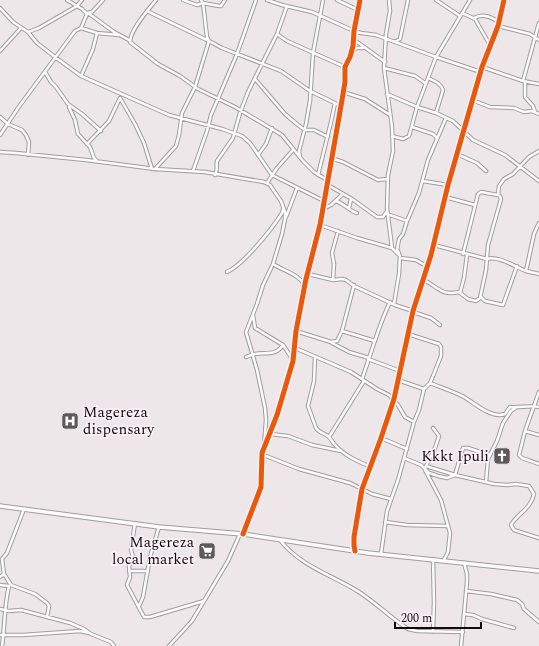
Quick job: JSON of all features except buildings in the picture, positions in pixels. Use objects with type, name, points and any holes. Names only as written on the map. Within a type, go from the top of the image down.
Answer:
[{"type":"street","points":[[67,0],[119,35],[129,40],[133,45],[153,60],[196,87],[235,106],[285,137],[293,150],[318,175],[377,217],[383,217],[387,212]]},
{"type":"street","points":[[28,32],[40,28],[77,6],[82,0]]},
{"type":"street","points":[[81,28],[88,13],[92,12],[103,0]]},
{"type":"street","points":[[129,40],[147,11],[156,0]]},
{"type":"street","points":[[183,0],[197,4],[202,2],[219,6],[221,6],[225,0]]},
{"type":"street","points":[[193,171],[210,115],[237,54],[256,0]]},
{"type":"street","points":[[267,0],[306,11],[354,31],[373,34],[481,72]]},
{"type":"street","points":[[303,161],[299,151],[305,130],[310,101],[313,53],[323,0]]},
{"type":"street","points":[[337,0],[358,10]]},
{"type":"street","points":[[169,646],[192,621],[228,561],[261,487],[261,454],[284,395],[293,361],[296,331],[320,225],[341,106],[346,71],[345,67],[352,50],[360,0]]},
{"type":"street","points":[[389,0],[390,11],[384,68],[392,136],[392,158],[387,179],[387,212],[392,248]]},
{"type":"street","points":[[394,42],[400,38],[408,0]]},
{"type":"street","points":[[436,0],[460,16]]},
{"type":"street","points":[[392,136],[403,139],[408,138],[425,83],[436,57],[470,0]]},
{"type":"street","points":[[355,551],[354,537],[362,489],[394,400],[413,312],[428,267],[448,185],[472,100],[482,67],[498,26],[504,0]]},
{"type":"street","points":[[154,169],[176,146],[184,108],[196,87],[209,41],[207,37],[202,2]]},
{"type":"street","points":[[216,175],[217,161],[235,134],[236,124],[241,111],[277,34],[287,6]]},
{"type":"street","points":[[0,8],[8,18],[28,32],[37,43],[55,58],[81,76],[121,96],[181,119],[208,125],[248,140],[272,175],[324,201]]},
{"type":"street","points":[[147,11],[237,54],[287,74],[310,91],[341,106]]},
{"type":"street","points":[[462,13],[474,18],[490,46]]},
{"type":"street","points":[[474,18],[477,16],[486,16],[499,22]]},
{"type":"street","points":[[535,112],[533,106],[524,97],[524,82],[539,23]]},
{"type":"street","points":[[498,26],[530,34],[539,40]]},
{"type":"street","points":[[0,51],[21,28]]},
{"type":"street","points":[[0,135],[75,30],[81,28],[97,33],[119,35]]},
{"type":"street","points":[[81,76],[93,49],[97,33]]},
{"type":"street","points":[[277,34],[284,39],[345,67]]},
{"type":"street","points":[[353,39],[385,62]]},
{"type":"street","points":[[352,50],[364,48]]},
{"type":"street","points":[[482,67],[524,82],[539,84]]},
{"type":"street","points":[[384,68],[415,76],[425,83]]},
{"type":"street","points":[[44,72],[69,106],[75,120],[78,134],[92,150],[94,160],[99,162]]},
{"type":"street","points":[[428,78],[440,85],[443,90],[436,113]]},
{"type":"street","points":[[255,79],[285,114],[305,130],[314,130],[328,137]]},
{"type":"street","points":[[343,92],[365,99],[390,115]]},
{"type":"street","points":[[387,94],[446,118],[457,125],[463,132],[476,142],[505,155],[539,181]]},
{"type":"street","points":[[87,144],[101,131],[111,118],[121,96]]},
{"type":"street","points":[[121,96],[136,124],[154,169]]},
{"type":"street","points":[[472,100],[492,107],[514,108],[525,112],[535,112],[539,114]]},
{"type":"street","points":[[318,175],[335,103]]},
{"type":"street","points":[[69,106],[82,114],[101,131]]},
{"type":"street","points":[[0,117],[8,124],[19,128],[26,135],[29,142],[28,155]]},
{"type":"street","points":[[394,304],[399,274],[400,258],[397,250],[399,241],[419,193],[426,165],[446,118]]},
{"type":"street","points":[[258,155],[266,144],[272,128]]},
{"type":"street","points":[[412,128],[433,134],[437,138]]},
{"type":"street","points":[[267,183],[293,150]]},
{"type":"street","points":[[424,280],[446,293],[460,293],[472,301],[477,300],[481,296],[490,236],[501,199],[498,195],[498,189],[501,182],[512,174],[529,157],[539,151]]},
{"type":"street","points":[[0,152],[154,169],[205,172],[267,183],[276,193],[283,208],[285,219]]},
{"type":"street","points":[[457,154],[477,162],[486,171]]},
{"type":"street","points":[[331,158],[343,162],[374,178],[381,180],[387,179]]},
{"type":"street","points":[[423,181],[448,185]]},
{"type":"street","points":[[264,446],[266,420],[265,408],[246,332],[263,285],[273,264],[285,219],[297,188]]},
{"type":"street","points":[[463,254],[478,194],[480,192],[498,195]]},
{"type":"street","points":[[322,209],[336,201],[344,194]]},
{"type":"street","points":[[445,197],[475,205]]},
{"type":"street","points":[[348,208],[351,198]]},
{"type":"street","points":[[336,201],[351,211],[357,213]]},
{"type":"street","points":[[227,272],[242,260],[267,234],[282,213],[283,208]]},
{"type":"street","points":[[387,212],[407,221]]},
{"type":"street","points":[[526,271],[534,234],[539,224]]},
{"type":"street","points":[[320,225],[392,248],[399,254]]},
{"type":"street","points":[[333,280],[334,264],[332,253],[338,231]]},
{"type":"street","points":[[434,245],[487,260],[492,258],[517,266],[526,271],[539,274]]},
{"type":"street","points":[[460,293],[468,254]]},
{"type":"street","points":[[400,258],[416,260],[428,267]]},
{"type":"street","points":[[273,264],[302,280],[305,286]]},
{"type":"street","points":[[481,296],[485,301],[503,306],[506,302],[517,266]]},
{"type":"street","points":[[308,274],[333,280],[342,279],[394,304],[431,318],[440,325]]},
{"type":"street","points":[[331,342],[337,341],[342,331],[354,285]]},
{"type":"street","points":[[329,437],[363,380],[375,341],[390,302]]},
{"type":"street","points":[[252,315],[255,328],[283,345],[293,361]]},
{"type":"street","points":[[296,331],[331,342],[349,352],[400,371]]},
{"type":"street","points":[[342,331],[375,341]]},
{"type":"street","points":[[381,554],[385,522],[390,499],[419,410],[424,389],[430,384],[441,353],[440,345],[437,343],[408,334]]},
{"type":"street","points":[[246,357],[252,354],[274,352],[283,345]]},
{"type":"street","points":[[295,348],[351,372],[389,395],[405,417],[414,422]]},
{"type":"street","points":[[315,357],[314,381],[308,406],[318,431],[329,437],[334,444],[354,460],[371,466]]},
{"type":"street","points":[[398,380],[424,389]]},
{"type":"street","points":[[430,384],[463,396],[481,408],[497,414],[505,414],[510,407],[539,407]]},
{"type":"street","points":[[539,392],[519,456],[539,464]]},
{"type":"street","points":[[486,482],[488,471],[487,461],[489,455],[498,441],[503,423],[511,412],[517,408]]},
{"type":"street","points":[[433,428],[439,435],[426,467],[427,475],[441,500],[450,535],[448,552],[444,560]]},
{"type":"street","points":[[526,431],[539,435]]},
{"type":"street","points":[[270,434],[288,436],[312,445],[343,452]]},
{"type":"street","points":[[381,438],[407,448]]},
{"type":"street","points":[[455,475],[464,448],[489,455]]},
{"type":"street","points":[[261,454],[299,469],[343,481],[372,494],[390,499]]},
{"type":"street","points":[[404,458],[426,467],[494,484],[516,484],[530,487],[534,494],[533,498],[526,510],[511,524],[511,526],[514,530],[539,538]]},
{"type":"street","points":[[426,467],[429,472],[438,476],[447,478],[455,475]]},
{"type":"street","points":[[0,506],[158,527],[241,534],[355,551],[539,571]]},
{"type":"street","points":[[2,646],[6,602],[10,585],[4,574],[1,559],[6,553],[24,509]]},
{"type":"street","points":[[385,522],[407,525],[448,526]]},
{"type":"street","points":[[135,523],[131,550],[133,557],[128,566],[129,579],[127,585],[143,615],[147,618],[204,601]]},
{"type":"street","points":[[139,606],[143,597],[158,527]]},
{"type":"street","points":[[279,540],[312,567],[364,596],[408,629],[414,631],[463,632]]},
{"type":"street","points":[[433,559],[433,632]]},
{"type":"street","points":[[461,646],[467,574],[464,563]]},
{"type":"street","points":[[129,571],[148,571]]},
{"type":"street","points":[[0,577],[4,574]]},
{"type":"street","points":[[0,585],[10,585],[35,594],[49,606],[47,617]]},
{"type":"street","points":[[466,591],[516,599],[522,604],[524,609],[539,622]]},
{"type":"street","points":[[0,609],[6,611],[21,610],[47,617],[75,625],[91,634]]},
{"type":"street","points":[[464,614],[473,615],[514,628]]},
{"type":"street","points":[[2,635],[80,631],[111,642],[114,646]]},
{"type":"cycle path","points":[[243,534],[261,487],[262,453],[277,415],[293,361],[296,331],[306,279],[320,225],[345,82],[345,67],[353,46],[354,31],[360,0]]},
{"type":"cycle path","points":[[355,551],[354,537],[362,489],[394,399],[413,311],[431,255],[448,185],[482,67],[498,26],[504,0]]},
{"type":"place","name":"Magereza dispensary","points":[[70,421]]},
{"type":"place","name":"Kkkt Ipuli","points":[[502,456]]},
{"type":"place","name":"Magereza local market","points":[[207,551]]}]
